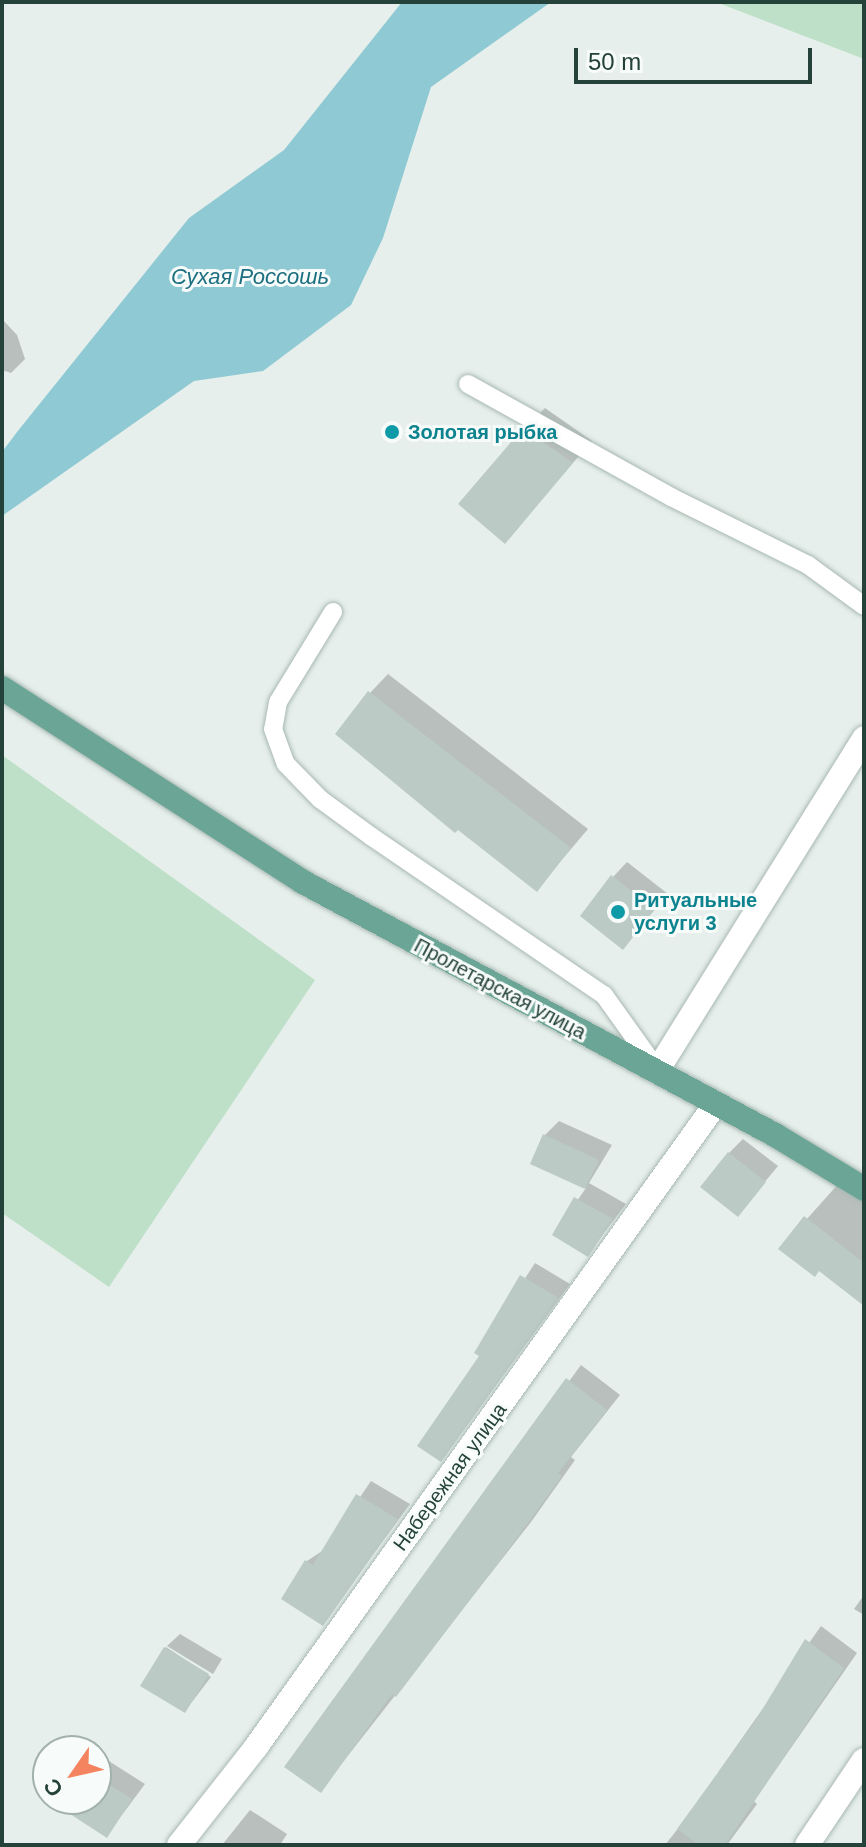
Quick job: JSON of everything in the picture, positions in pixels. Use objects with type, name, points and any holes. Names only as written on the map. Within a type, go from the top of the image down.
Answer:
[{"type":"main road","name":"Пролетарская улица","points":[[2,688],[303,882],[657,1071],[864,1189]]},
{"type":"street","points":[[657,1071],[864,738]]},
{"type":"street","name":"Набережная улица","points":[[179,1845],[256,1747],[715,1105]]},
{"type":"street","points":[[807,1845],[864,1760]]},
{"type":"lane","points":[[468,384],[671,497],[808,565],[864,606]]},
{"type":"lane","points":[[333,612],[278,702],[273,729],[286,764],[320,799],[372,837],[604,995],[657,1071]]},
{"type":"green space","points":[[723,2],[864,2],[864,59],[721,4]]},
{"type":"green space","points":[[2,755],[315,980],[109,1287],[2,1213]]},
{"type":"water","name":"Сухая Россошь","points":[[402,2],[551,2],[431,87],[383,238],[351,305],[263,371],[194,381],[2,516],[2,452],[17,432],[189,218],[284,150]]},
{"type":"building","points":[[523,428],[573,463],[505,544],[458,504]]},
{"type":"building","points":[[368,691],[571,848],[537,892],[458,830],[455,833],[335,734]]},
{"type":"building","name":"Ритуальные услуги 3","points":[[611,875],[655,909],[623,950],[580,916]]},
{"type":"building","points":[[543,1134],[599,1160],[585,1189],[530,1164]]},
{"type":"building","points":[[728,1152],[766,1182],[738,1217],[700,1187]]},
{"type":"building","points":[[574,1197],[613,1219],[588,1257],[552,1235]]},
{"type":"building","points":[[804,1216],[864,1263],[864,1306],[819,1271],[815,1277],[778,1249]]},
{"type":"building","points":[[520,1275],[559,1298],[441,1462],[417,1446],[479,1356],[474,1353]]},
{"type":"building","points":[[566,1378],[607,1410],[558,1473],[562,1476],[517,1538],[396,1697],[392,1694],[321,1793],[284,1767]]},
{"type":"building","points":[[356,1494],[398,1519],[323,1626],[281,1599],[305,1560],[313,1565]]},
{"type":"building","points":[[805,1639],[844,1668],[725,1845],[699,1845],[677,1829],[756,1720]]},
{"type":"building","points":[[164,1647],[209,1674],[185,1713],[140,1686]]},
{"type":"building","points":[[112,1786],[132,1799],[107,1838],[72,1815],[112,1815]]},
{"type":"place","name":"Золотая рыбка","points":[[392,432]]},
{"type":"place","name":"Ритуальные услуги 3","points":[[618,912]]}]
